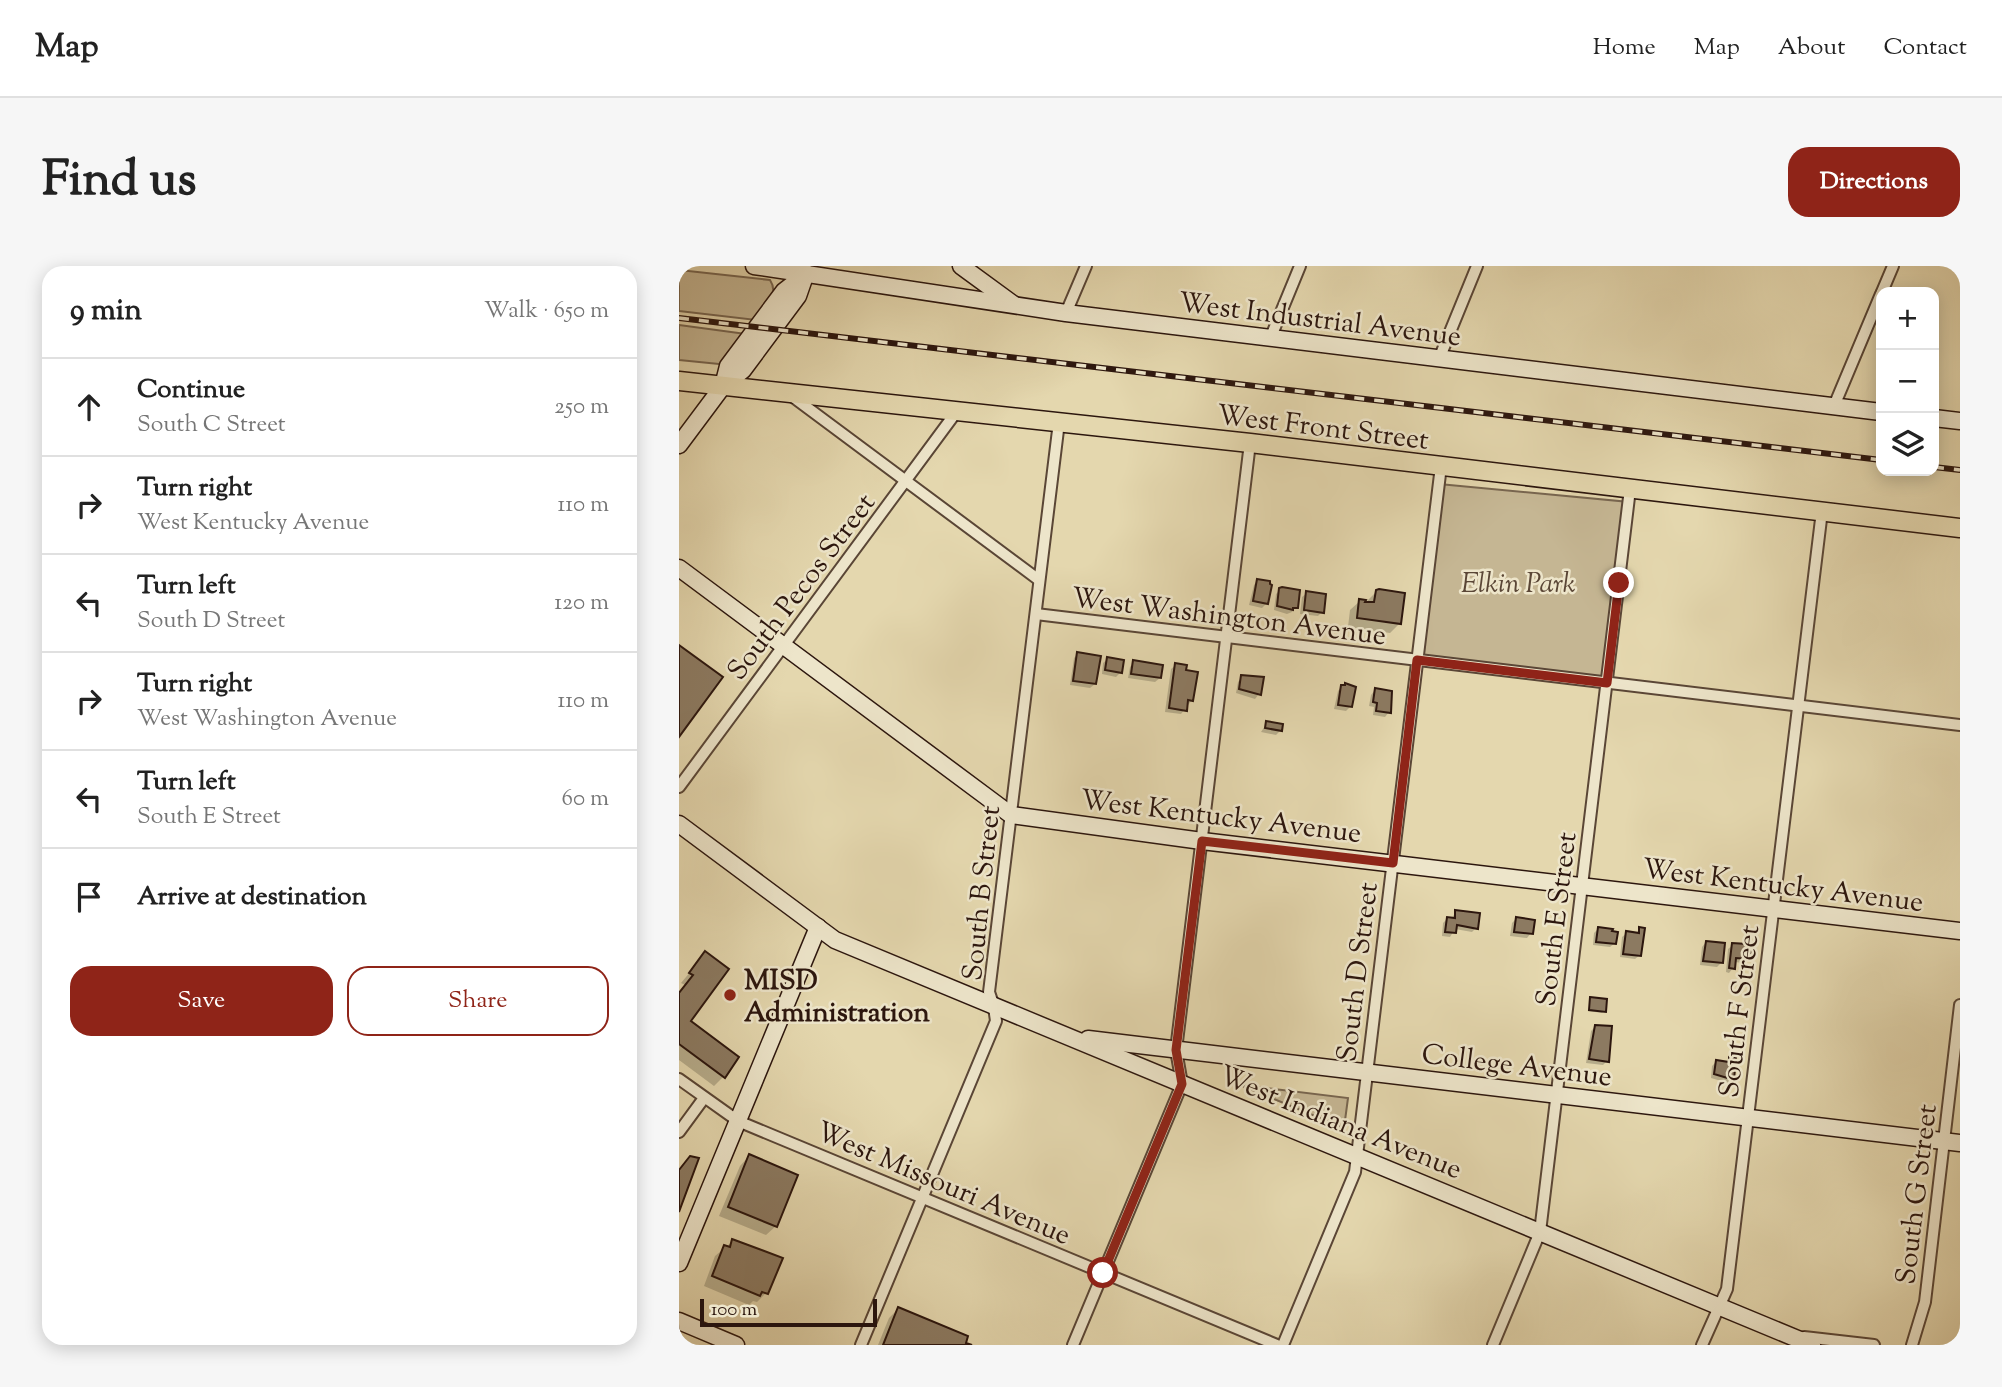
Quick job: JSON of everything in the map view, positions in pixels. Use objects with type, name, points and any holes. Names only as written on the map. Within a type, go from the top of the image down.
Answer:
[{"type":"main road","name":"West Front Street","points":[[679,381],[1250,443],[1960,528]]},
{"type":"street","name":"West Industrial Avenue","points":[[754,266],[809,270],[1066,313],[1876,411]]},
{"type":"street","points":[[961,266],[1015,306]]},
{"type":"street","points":[[1066,313],[1086,266]]},
{"type":"street","points":[[1270,339],[1300,266]]},
{"type":"street","points":[[1439,359],[1476,268],[1464,266]]},
{"type":"street","points":[[1884,287],[1893,266]]},
{"type":"street","points":[[679,445],[723,386],[743,370],[798,296],[809,270]]},
{"type":"street","points":[[1834,406],[1876,307]]},
{"type":"street","name":"West Washington Avenue","points":[[787,393],[1039,580]]},
{"type":"street","name":"South Pecos Street","points":[[679,787],[957,411]]},
{"type":"street","points":[[1939,419],[1960,421]]},
{"type":"street","name":"South B Street","points":[[861,1345],[996,1021],[989,992],[1059,422]]},
{"type":"street","points":[[1073,1345],[1182,1084],[1176,1050],[1250,443]]},
{"type":"street","name":"South D Street","points":[[1283,1345],[1355,1172],[1441,466]]},
{"type":"street","name":"South E Street","points":[[1493,1345],[1540,1232],[1630,489]]},
{"type":"street","name":"South F Street","points":[[1702,1345],[1727,1289],[1822,512]]},
{"type":"street","name":"West Kentucky Avenue","points":[[679,568],[1011,815],[1202,841],[1960,931]]},
{"type":"street","name":"West Washington Avenue","points":[[1036,614],[1960,725]]},
{"type":"street","name":"West Indiana Avenue","points":[[679,824],[835,940],[1812,1345]]},
{"type":"street","points":[[679,1264],[818,927]]},
{"type":"street","name":"South G Street","points":[[1912,1345],[1925,1302],[1952,1142],[1960,1005]]},
{"type":"street","name":"College Avenue","points":[[1068,1037],[1952,1142]]},
{"type":"street","name":"West Missouri Avenue","points":[[679,1079],[738,1121],[1277,1345]]},
{"type":"street","points":[[679,1132],[704,1098]]},
{"type":"street","points":[[679,1321],[736,1345]]},
{"type":"street","points":[[1787,1335],[1874,1345]]},
{"type":"green space","points":[[679,270],[770,280],[773,286],[772,296],[756,320],[679,311]]},
{"type":"green space","points":[[679,325],[746,334],[724,362],[719,364],[679,360]]},
{"type":"green space","name":"Elkin Park","points":[[1439,484],[1629,502],[1607,683],[1417,660]]},
{"type":"green space","points":[[1240,1085],[1348,1098],[1344,1128]]},
{"type":"building","points":[[1257,579],[1270,581],[1272,585],[1268,604],[1253,601]]},
{"type":"building","points":[[1279,588],[1300,590],[1298,608],[1293,610],[1277,606]]},
{"type":"building","points":[[1376,590],[1405,593],[1401,624],[1357,618],[1359,599],[1374,602]]},
{"type":"building","points":[[1306,591],[1326,594],[1324,613],[1304,610]]},
{"type":"building","points":[[679,645],[723,677],[679,737]]},
{"type":"building","points":[[1077,652],[1101,656],[1096,684],[1073,681]]},
{"type":"building","points":[[1107,657],[1124,660],[1122,673],[1105,670]]},
{"type":"building","points":[[1133,660],[1163,665],[1161,678],[1131,674]]},
{"type":"building","points":[[1175,663],[1187,665],[1186,670],[1198,672],[1193,701],[1188,700],[1187,711],[1169,708]]},
{"type":"building","points":[[1241,675],[1264,677],[1261,695],[1239,689]]},
{"type":"building","points":[[1345,683],[1356,687],[1352,707],[1338,705],[1341,685]]},
{"type":"building","points":[[1375,688],[1392,691],[1391,713],[1376,711],[1377,703],[1373,702]]},
{"type":"building","points":[[1266,721],[1283,724],[1282,731],[1265,728]]},
{"type":"building","points":[[1455,910],[1480,913],[1478,929],[1457,925],[1456,933],[1445,932],[1447,917],[1455,918]]},
{"type":"building","points":[[1516,917],[1535,920],[1533,934],[1514,932]]},
{"type":"building","points":[[1598,927],[1618,932],[1616,944],[1596,942]]},
{"type":"building","points":[[1639,927],[1645,928],[1641,956],[1623,954],[1626,931],[1639,933]]},
{"type":"building","points":[[1706,941],[1725,943],[1723,963],[1703,961]]},
{"type":"building","points":[[1732,943],[1747,944],[1746,948],[1751,948],[1750,959],[1736,958],[1735,969],[1729,968]]},
{"type":"building","points":[[705,951],[729,969],[691,1021],[739,1057],[725,1078],[679,1044],[679,993],[693,975],[689,973]]},
{"type":"building","points":[[1590,997],[1607,999],[1606,1012],[1589,1010]]},
{"type":"building","points":[[1595,1025],[1612,1026],[1609,1062],[1589,1059]]},
{"type":"building","points":[[1729,1057],[1736,1058],[1734,1080],[1714,1074],[1716,1060],[1729,1062]]},
{"type":"building","points":[[749,1154],[798,1175],[777,1227],[728,1207]]},
{"type":"building","points":[[690,1156],[699,1158],[679,1212],[679,1170]]},
{"type":"building","points":[[732,1239],[783,1258],[768,1294],[762,1292],[760,1296],[712,1276],[724,1245],[730,1247]]},
{"type":"building","points":[[898,1307],[968,1336],[966,1343],[972,1345],[883,1345]]},
{"type":"railway","points":[[679,318],[1876,459]]},
{"type":"railway","points":[[1939,468],[1960,470]]},
{"type":"place","name":"MISD Administration","points":[[730,995]]},
{"type":"route","points":[[1103,1273],[1182,1084],[1176,1050],[1202,841],[1393,863],[1417,660],[1607,683],[1619,583]]}]
